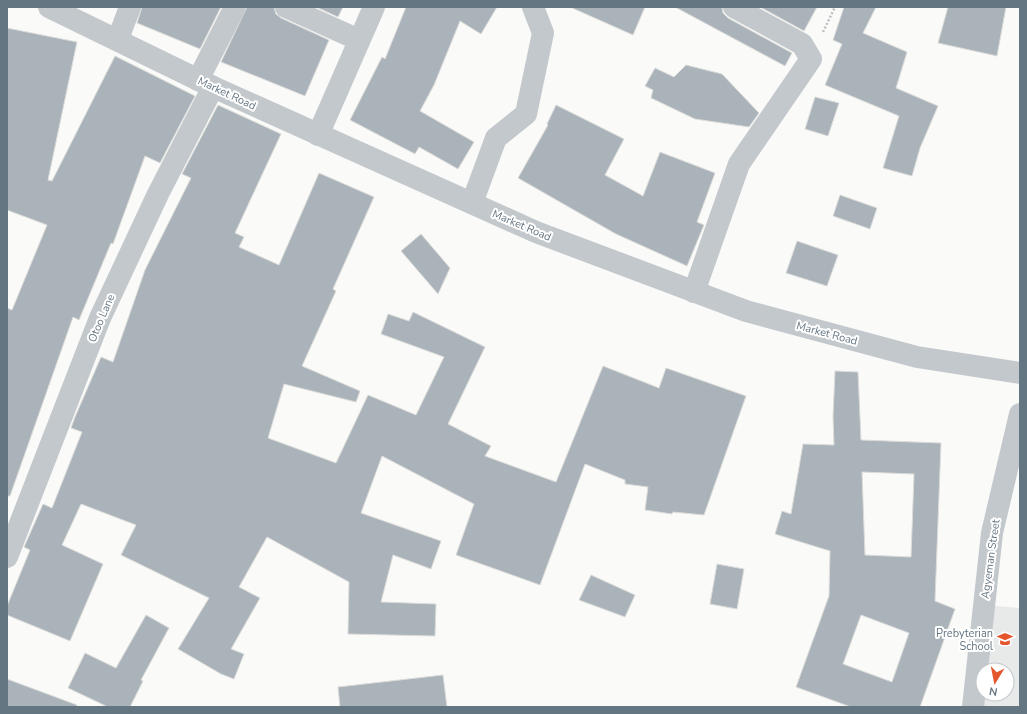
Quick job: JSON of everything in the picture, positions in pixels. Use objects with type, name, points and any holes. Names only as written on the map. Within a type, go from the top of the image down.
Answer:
[{"type":"street","name":"Market Road","points":[[49,7],[118,39],[206,83],[536,232],[746,312],[917,357],[1020,373]]},
{"type":"street","points":[[118,39],[130,7]]},
{"type":"street","name":"Otoo Lane","points":[[7,557],[100,318],[158,194],[206,83],[235,7]]},
{"type":"street","points":[[286,7],[359,40]]},
{"type":"street","points":[[318,134],[374,7]]},
{"type":"street","points":[[472,203],[496,138],[526,114],[543,33],[533,7]]},
{"type":"street","points":[[694,292],[739,164],[811,59],[802,44],[734,7]]},
{"type":"street","name":"Agyeman Street","points":[[973,707],[992,533],[1020,414]]},
{"type":"shaded area","name":"Prebyterian School","points":[[994,606],[1020,608],[1020,707],[983,707],[984,702],[1015,702],[1015,662],[988,662]]},
{"type":"building","points":[[142,7],[221,7],[200,49],[137,23]]},
{"type":"building","points":[[247,7],[274,7],[276,14],[281,18],[329,40],[305,96],[221,62]]},
{"type":"building","points":[[316,7],[343,7],[338,17]]},
{"type":"building","points":[[406,7],[497,7],[481,34],[460,21],[434,85],[420,111],[474,142],[458,169],[419,147],[415,154],[350,120],[382,57],[385,59]]},
{"type":"building","points":[[570,7],[645,7],[633,35]]},
{"type":"building","points":[[675,7],[722,7],[723,13],[728,18],[792,53],[785,66]]},
{"type":"building","points":[[760,7],[817,7],[804,31]]},
{"type":"building","points":[[844,7],[876,7],[863,33],[907,52],[896,88],[938,106],[920,148],[912,176],[883,168],[899,116],[825,85],[842,44],[833,40]]},
{"type":"building","points":[[948,7],[1006,7],[997,56],[938,43]]},
{"type":"building","points":[[7,28],[77,42],[48,180],[52,181],[115,56],[195,96],[160,163],[145,156],[113,244],[111,243],[79,320],[73,317],[10,496],[7,496],[7,308],[12,310],[47,225],[7,210]]},
{"type":"building","points":[[686,65],[722,74],[759,113],[749,127],[695,119],[651,98],[653,90],[645,86],[655,68],[674,77]]},
{"type":"building","points":[[815,97],[839,103],[828,136],[805,129]]},
{"type":"building","points":[[218,105],[281,134],[235,233],[244,237],[239,247],[279,265],[319,173],[374,197],[333,289],[336,291],[302,366],[360,391],[356,402],[284,384],[268,438],[336,463],[368,395],[416,415],[444,357],[381,334],[388,314],[409,321],[413,312],[485,347],[448,424],[491,446],[485,456],[556,482],[603,366],[659,388],[666,368],[746,396],[704,515],[673,512],[672,514],[645,510],[648,487],[625,484],[625,480],[585,464],[540,585],[456,555],[474,504],[382,456],[361,513],[441,541],[431,569],[393,555],[381,602],[436,604],[435,636],[348,634],[349,582],[267,537],[239,587],[260,598],[231,649],[244,654],[234,679],[221,674],[178,649],[209,598],[121,555],[136,525],[81,504],[62,545],[103,564],[70,641],[7,615],[7,606],[30,550],[24,547],[43,504],[52,508],[82,432],[71,428],[75,417],[101,357],[113,362],[145,270],[191,178],[182,174]]},
{"type":"building","points":[[556,105],[624,139],[605,175],[643,196],[660,152],[715,173],[697,222],[704,225],[687,266],[616,234],[518,178],[548,125],[547,124]]},
{"type":"building","points":[[840,195],[877,208],[870,229],[833,216]]},
{"type":"building","points":[[421,234],[450,268],[438,294],[401,251]]},
{"type":"building","points":[[797,241],[838,255],[827,286],[786,273]]},
{"type":"building","points":[[835,371],[858,372],[861,440],[941,443],[935,601],[955,609],[920,707],[851,707],[796,687],[829,596],[830,551],[775,534],[782,511],[791,514],[803,444],[834,445],[833,416]],"holes":[[[862,472],[914,474],[911,557],[865,555]],[[861,615],[909,633],[892,682],[843,664]]]},
{"type":"building","points":[[717,564],[744,569],[737,609],[710,604]]},
{"type":"building","points":[[591,575],[635,595],[625,617],[579,600]]},
{"type":"building","points":[[146,615],[169,628],[141,680],[143,681],[130,707],[108,707],[68,688],[85,653],[116,668]]},
{"type":"building","points":[[443,675],[447,707],[340,707],[338,687]]},
{"type":"building","points":[[7,679],[77,705],[76,707],[7,707]]},
{"type":"place","name":"Prebyterian School","points":[[1005,639]]}]
